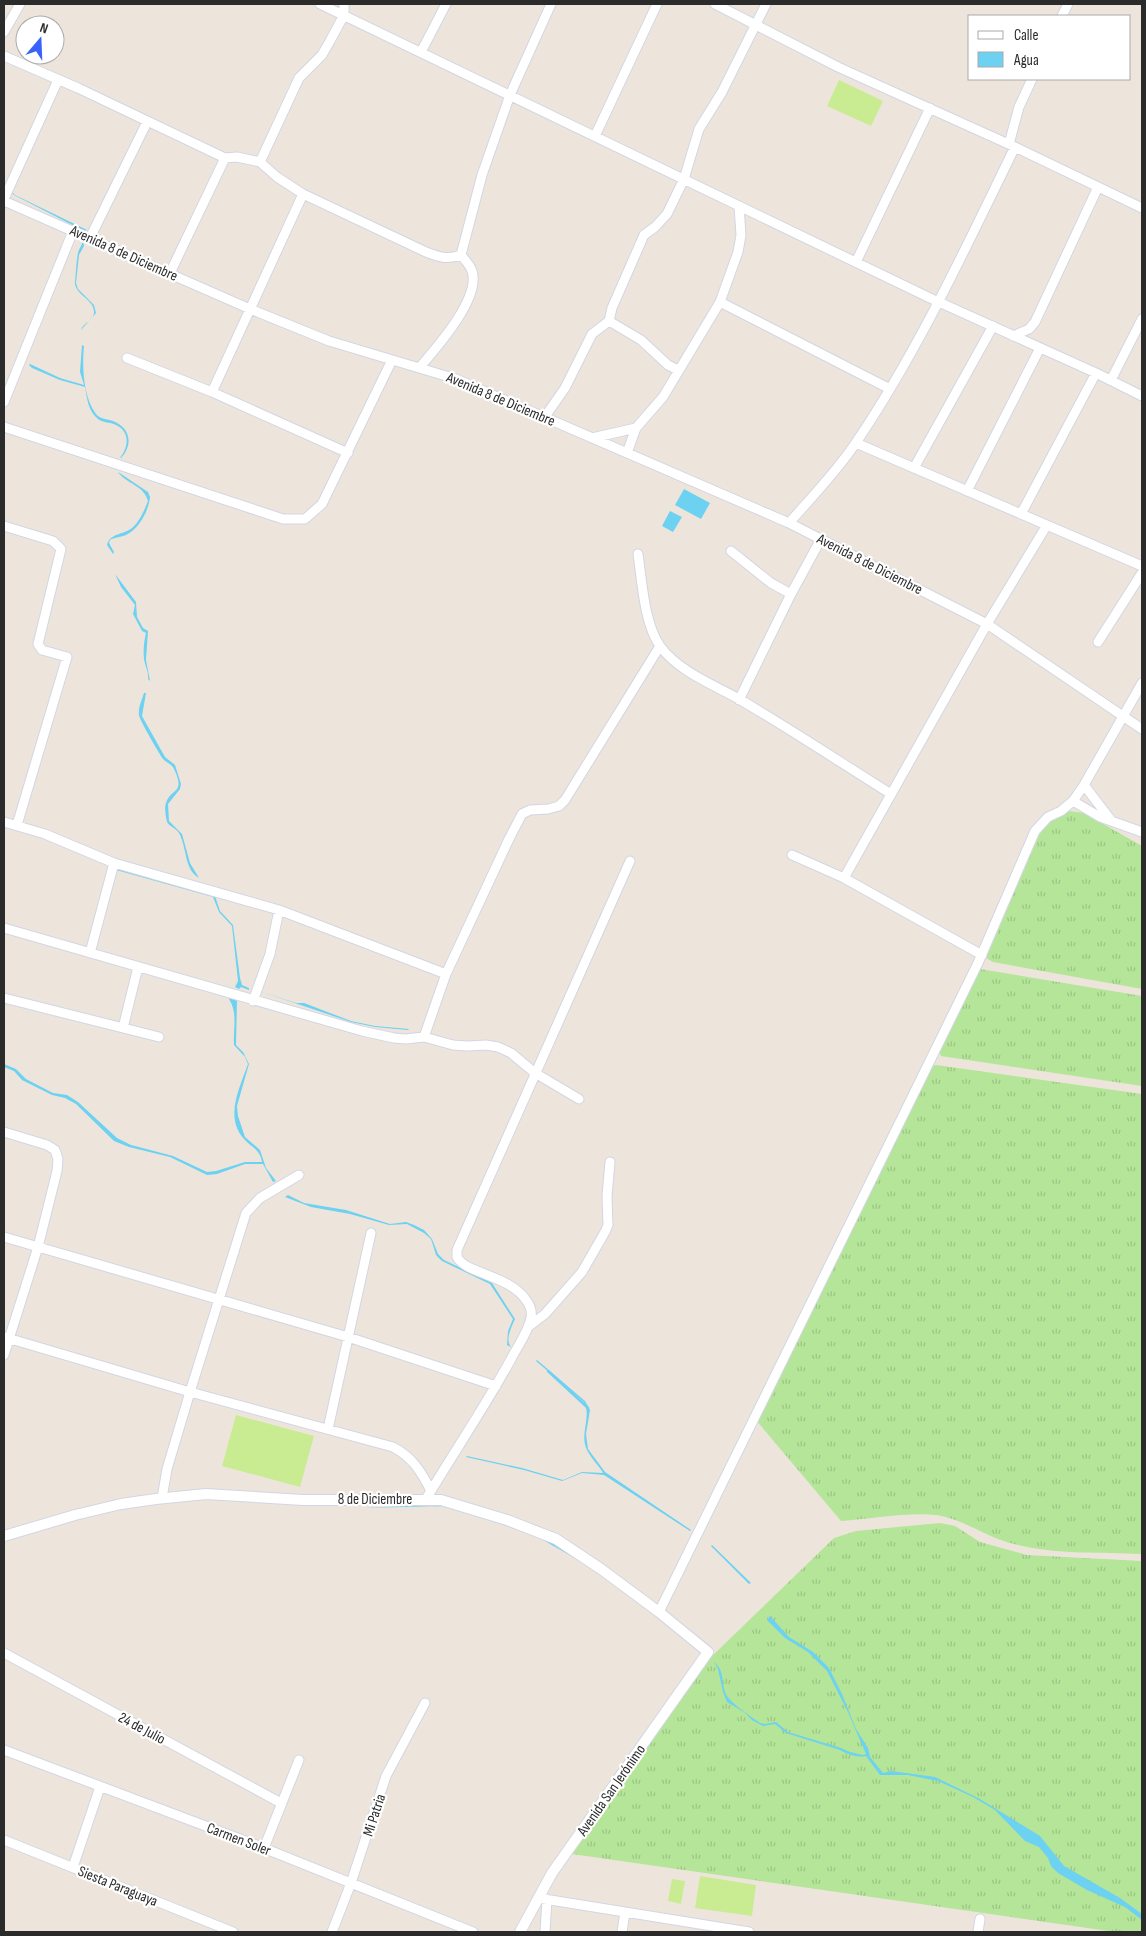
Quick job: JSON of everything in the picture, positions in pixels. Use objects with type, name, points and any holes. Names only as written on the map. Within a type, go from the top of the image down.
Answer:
[{"type":"street","points":[[4,32],[20,4]]},
{"type":"street","points":[[320,4],[939,302],[1096,373],[1142,396]]},
{"type":"street","points":[[260,162],[299,78],[322,55],[344,15],[344,4]]},
{"type":"street","points":[[421,52],[446,4]]},
{"type":"street","points":[[461,256],[482,175],[510,95],[551,4]]},
{"type":"street","points":[[595,136],[657,4]]},
{"type":"street","points":[[715,4],[838,67],[1012,145],[1142,208]]},
{"type":"street","points":[[544,418],[565,388],[592,334],[609,321],[612,308],[644,235],[655,227],[667,214],[684,179],[699,130],[722,92],[766,4]]},
{"type":"street","points":[[4,56],[225,158],[237,157],[260,162],[276,177],[303,194],[442,258],[451,259],[461,256]]},
{"type":"street","points":[[4,200],[58,80]]},
{"type":"street","points":[[789,523],[856,443],[890,389],[939,302],[1012,145],[1019,107],[1032,80]]},
{"type":"street","points":[[856,262],[930,108]]},
{"type":"street","points":[[90,238],[147,122]]},
{"type":"street","points":[[170,273],[225,158]]},
{"type":"street","points":[[1013,336],[1029,329],[1035,322],[1098,187]]},
{"type":"street","points":[[212,392],[303,194]]},
{"type":"street","name":"Avenida 8 de Diciembre","points":[[4,200],[250,310],[329,341],[456,379],[789,523],[987,624],[1142,729]]},
{"type":"street","points":[[627,454],[636,428],[663,397],[720,302],[738,252],[741,235],[739,206]]},
{"type":"street","points":[[4,402],[73,231]]},
{"type":"street","points":[[420,367],[441,342],[466,304],[473,287],[472,270],[461,256]]},
{"type":"street","points":[[720,302],[890,389]]},
{"type":"street","points":[[1111,380],[1142,319]]},
{"type":"street","points":[[609,321],[649,346],[668,365],[678,370]]},
{"type":"street","points":[[914,468],[992,326]]},
{"type":"street","points":[[967,491],[1040,348]]},
{"type":"street","points":[[127,358],[212,392],[348,453]]},
{"type":"street","points":[[4,427],[283,519],[305,519],[322,504],[392,360]]},
{"type":"street","points":[[1021,514],[1096,373]]},
{"type":"street","points":[[592,438],[636,428]]},
{"type":"street","points":[[856,443],[1142,566]]},
{"type":"street","points":[[844,878],[987,624],[1047,524]]},
{"type":"street","points":[[4,526],[53,541],[60,545],[62,549],[38,644],[42,650],[67,657],[17,825]]},
{"type":"street","points":[[740,700],[791,594],[821,539]]},
{"type":"street","points":[[731,551],[754,571],[791,594]]},
{"type":"street","points":[[638,554],[648,616],[653,634],[660,646],[687,670],[740,700],[891,794]]},
{"type":"street","points":[[1098,642],[1142,573]]},
{"type":"street","points":[[424,1037],[446,974],[508,839],[522,814],[530,810],[559,806],[565,800],[660,646]]},
{"type":"street","points":[[659,1612],[982,954],[1035,831],[1048,817],[1073,802],[1142,683]]},
{"type":"street","points":[[1084,785],[1110,819]]},
{"type":"street","points":[[1073,802],[1091,812],[1142,832]]},
{"type":"street","points":[[4,822],[45,834],[114,863],[280,910],[446,974]]},
{"type":"street","points":[[792,855],[844,878],[982,954]]},
{"type":"street","points":[[429,1495],[496,1386],[528,1327],[531,1316],[530,1306],[525,1298],[506,1282],[464,1265],[459,1261],[456,1254],[630,861]]},
{"type":"street","points":[[90,953],[114,863]]},
{"type":"street","points":[[253,1001],[270,954],[280,910]]},
{"type":"street","points":[[4,928],[338,1025],[394,1038],[424,1037],[453,1045],[498,1047],[511,1053],[535,1073],[579,1099]]},
{"type":"street","points":[[123,1028],[138,967]]},
{"type":"street","points":[[4,998],[159,1037]]},
{"type":"street","points":[[4,1132],[48,1145],[55,1150],[58,1159],[57,1171],[38,1246],[6,1338],[4,1355]]},
{"type":"street","points":[[528,1327],[545,1314],[582,1272],[605,1232],[608,1225],[607,1196],[610,1162]]},
{"type":"street","points":[[162,1498],[167,1469],[246,1213],[260,1198],[299,1175]]},
{"type":"street","points":[[328,1429],[371,1233]]},
{"type":"street","points":[[4,1237],[348,1337],[496,1386]]},
{"type":"street","points":[[6,1338],[190,1392],[392,1446],[403,1452],[420,1470],[429,1495]]},
{"type":"street","name":"8 de Diciembre","points":[[4,1536],[102,1508],[162,1498],[206,1494],[303,1500],[429,1495],[556,1539],[601,1569],[659,1612],[708,1652]]},
{"type":"street","name":"Avenida San Jerónimo","points":[[520,1932],[542,1898],[571,1846],[708,1652]]},
{"type":"street","name":"24 de Julio","points":[[4,1653],[281,1803]]},
{"type":"street","name":"Mi Patria","points":[[332,1932],[351,1883],[386,1776],[425,1703]]},
{"type":"street","name":"Carmen Soler","points":[[4,1750],[264,1848],[473,1932]]},
{"type":"street","points":[[264,1848],[299,1760]]},
{"type":"street","points":[[73,1867],[100,1787]]},
{"type":"street","name":"Siesta Paraguaya","points":[[4,1840],[233,1932]]},
{"type":"street","points":[[545,1932],[542,1898],[749,1932]]},
{"type":"street","points":[[622,1932],[625,1912]]},
{"type":"street","points":[[978,1932],[980,1919]]},
{"type":"green space","points":[[839,80],[883,101],[871,126],[827,106]]},
{"type":"green space","points":[[1069,811],[1084,813],[1142,846],[1142,989],[993,962],[986,958],[1039,835],[1052,818]]},
{"type":"green space","points":[[980,969],[1142,996],[1142,1086],[941,1056],[939,1050]]},
{"type":"green space","points":[[936,1065],[1142,1094],[1142,1554],[1030,1548],[994,1538],[956,1520],[936,1515],[901,1515],[841,1521],[756,1420],[931,1066]]},
{"type":"green space","points":[[236,1415],[314,1436],[300,1487],[222,1466]]},
{"type":"green space","points":[[940,1523],[955,1526],[980,1542],[1027,1555],[1142,1561],[1142,1932],[1115,1932],[572,1854],[708,1660],[834,1538],[856,1531]]},
{"type":"green space","points":[[700,1876],[756,1885],[752,1916],[695,1908]]},
{"type":"green space","points":[[672,1879],[685,1881],[681,1904],[668,1901]]},
{"type":"water","points":[[11,191],[15,195],[87,230],[84,231],[14,195]]},
{"type":"water","points":[[83,240],[84,246],[79,255],[76,283],[78,289],[94,305],[96,313],[92,317],[94,309],[92,305],[79,292],[75,284],[78,251]]},
{"type":"water","points":[[82,345],[84,346],[84,381],[92,407],[98,416],[119,424],[127,432],[128,442],[127,448],[121,458],[127,440],[124,432],[116,425],[102,421],[95,416],[88,404],[85,387],[60,380],[29,365],[60,378],[84,385],[80,372]]},
{"type":"water","points":[[118,472],[148,492],[150,497],[139,524],[126,535],[110,540],[109,543],[114,552],[113,554],[107,545],[109,541],[111,538],[114,536],[135,525],[142,516],[148,501],[143,491]]},
{"type":"water","points":[[684,489],[710,503],[701,519],[675,505]]},
{"type":"water","points":[[670,511],[682,517],[673,532],[662,526]]},
{"type":"water","points":[[115,574],[136,602],[137,617],[143,628],[148,631],[146,660],[150,681],[144,662],[146,633],[142,631],[133,614],[135,605],[121,587]]},
{"type":"water","points":[[144,693],[146,693],[142,716],[165,757],[175,765],[181,784],[180,789],[168,804],[169,821],[182,834],[190,863],[199,878],[188,864],[179,833],[167,822],[166,803],[179,783],[173,767],[163,759],[140,718],[139,709]]},
{"type":"water","points":[[117,869],[215,896],[220,911],[233,925],[240,978],[242,985],[249,988],[249,990],[235,987],[238,981],[232,926],[219,912],[213,897]]},
{"type":"water","points":[[259,991],[296,1003],[304,1003],[351,1021],[375,1026],[409,1029],[375,1027],[351,1022]]},
{"type":"water","points":[[229,999],[237,1001],[236,1045],[243,1052],[249,1064],[237,1106],[238,1116],[245,1137],[260,1150],[266,1168],[276,1181],[273,1182],[263,1164],[245,1164],[217,1174],[207,1175],[170,1157],[129,1147],[114,1141],[76,1104],[65,1098],[52,1095],[22,1080],[14,1071],[4,1067],[4,1064],[16,1069],[26,1079],[53,1093],[67,1095],[78,1102],[117,1138],[131,1145],[173,1156],[207,1172],[245,1162],[262,1162],[258,1151],[244,1139],[235,1121],[234,1112],[238,1092],[248,1064],[245,1057],[234,1045],[234,1015]]},
{"type":"water","points":[[288,1195],[304,1203],[346,1210],[390,1224],[406,1222],[424,1230],[432,1239],[438,1254],[444,1260],[492,1283],[515,1319],[509,1337],[511,1347],[507,1345],[508,1331],[513,1319],[490,1284],[442,1261],[436,1255],[431,1239],[424,1233],[407,1224],[389,1225],[350,1214],[311,1207],[285,1197]]},
{"type":"water","points":[[537,1360],[585,1401],[590,1410],[586,1434],[588,1449],[605,1472],[690,1531],[604,1475],[582,1473],[562,1481],[466,1457],[522,1468],[563,1480],[582,1472],[603,1473],[587,1450],[585,1444],[587,1414],[584,1402]]},
{"type":"water","points":[[426,1505],[438,1506],[364,1508]]},
{"type":"water","points":[[442,1506],[448,1507],[493,1520],[537,1535],[590,1567],[538,1537],[472,1514]]},
{"type":"water","points":[[712,1545],[751,1583],[749,1584]]},
{"type":"water","points":[[770,1616],[789,1637],[813,1652],[829,1668],[856,1729],[868,1748],[870,1757],[883,1773],[891,1771],[935,1777],[980,1799],[1040,1836],[1064,1866],[1120,1898],[1142,1914],[1142,1920],[1125,1907],[1087,1890],[1058,1873],[1051,1866],[1048,1858],[1039,1847],[1025,1841],[995,1810],[973,1797],[938,1781],[908,1775],[880,1775],[866,1756],[852,1755],[786,1733],[775,1724],[763,1726],[727,1702],[718,1669],[714,1662],[721,1672],[727,1696],[760,1723],[776,1722],[788,1732],[850,1752],[866,1754],[848,1712],[827,1671],[808,1652],[785,1638],[767,1620]]},
{"type":"waterway","points":[[548,1371],[588,1408]]}]
